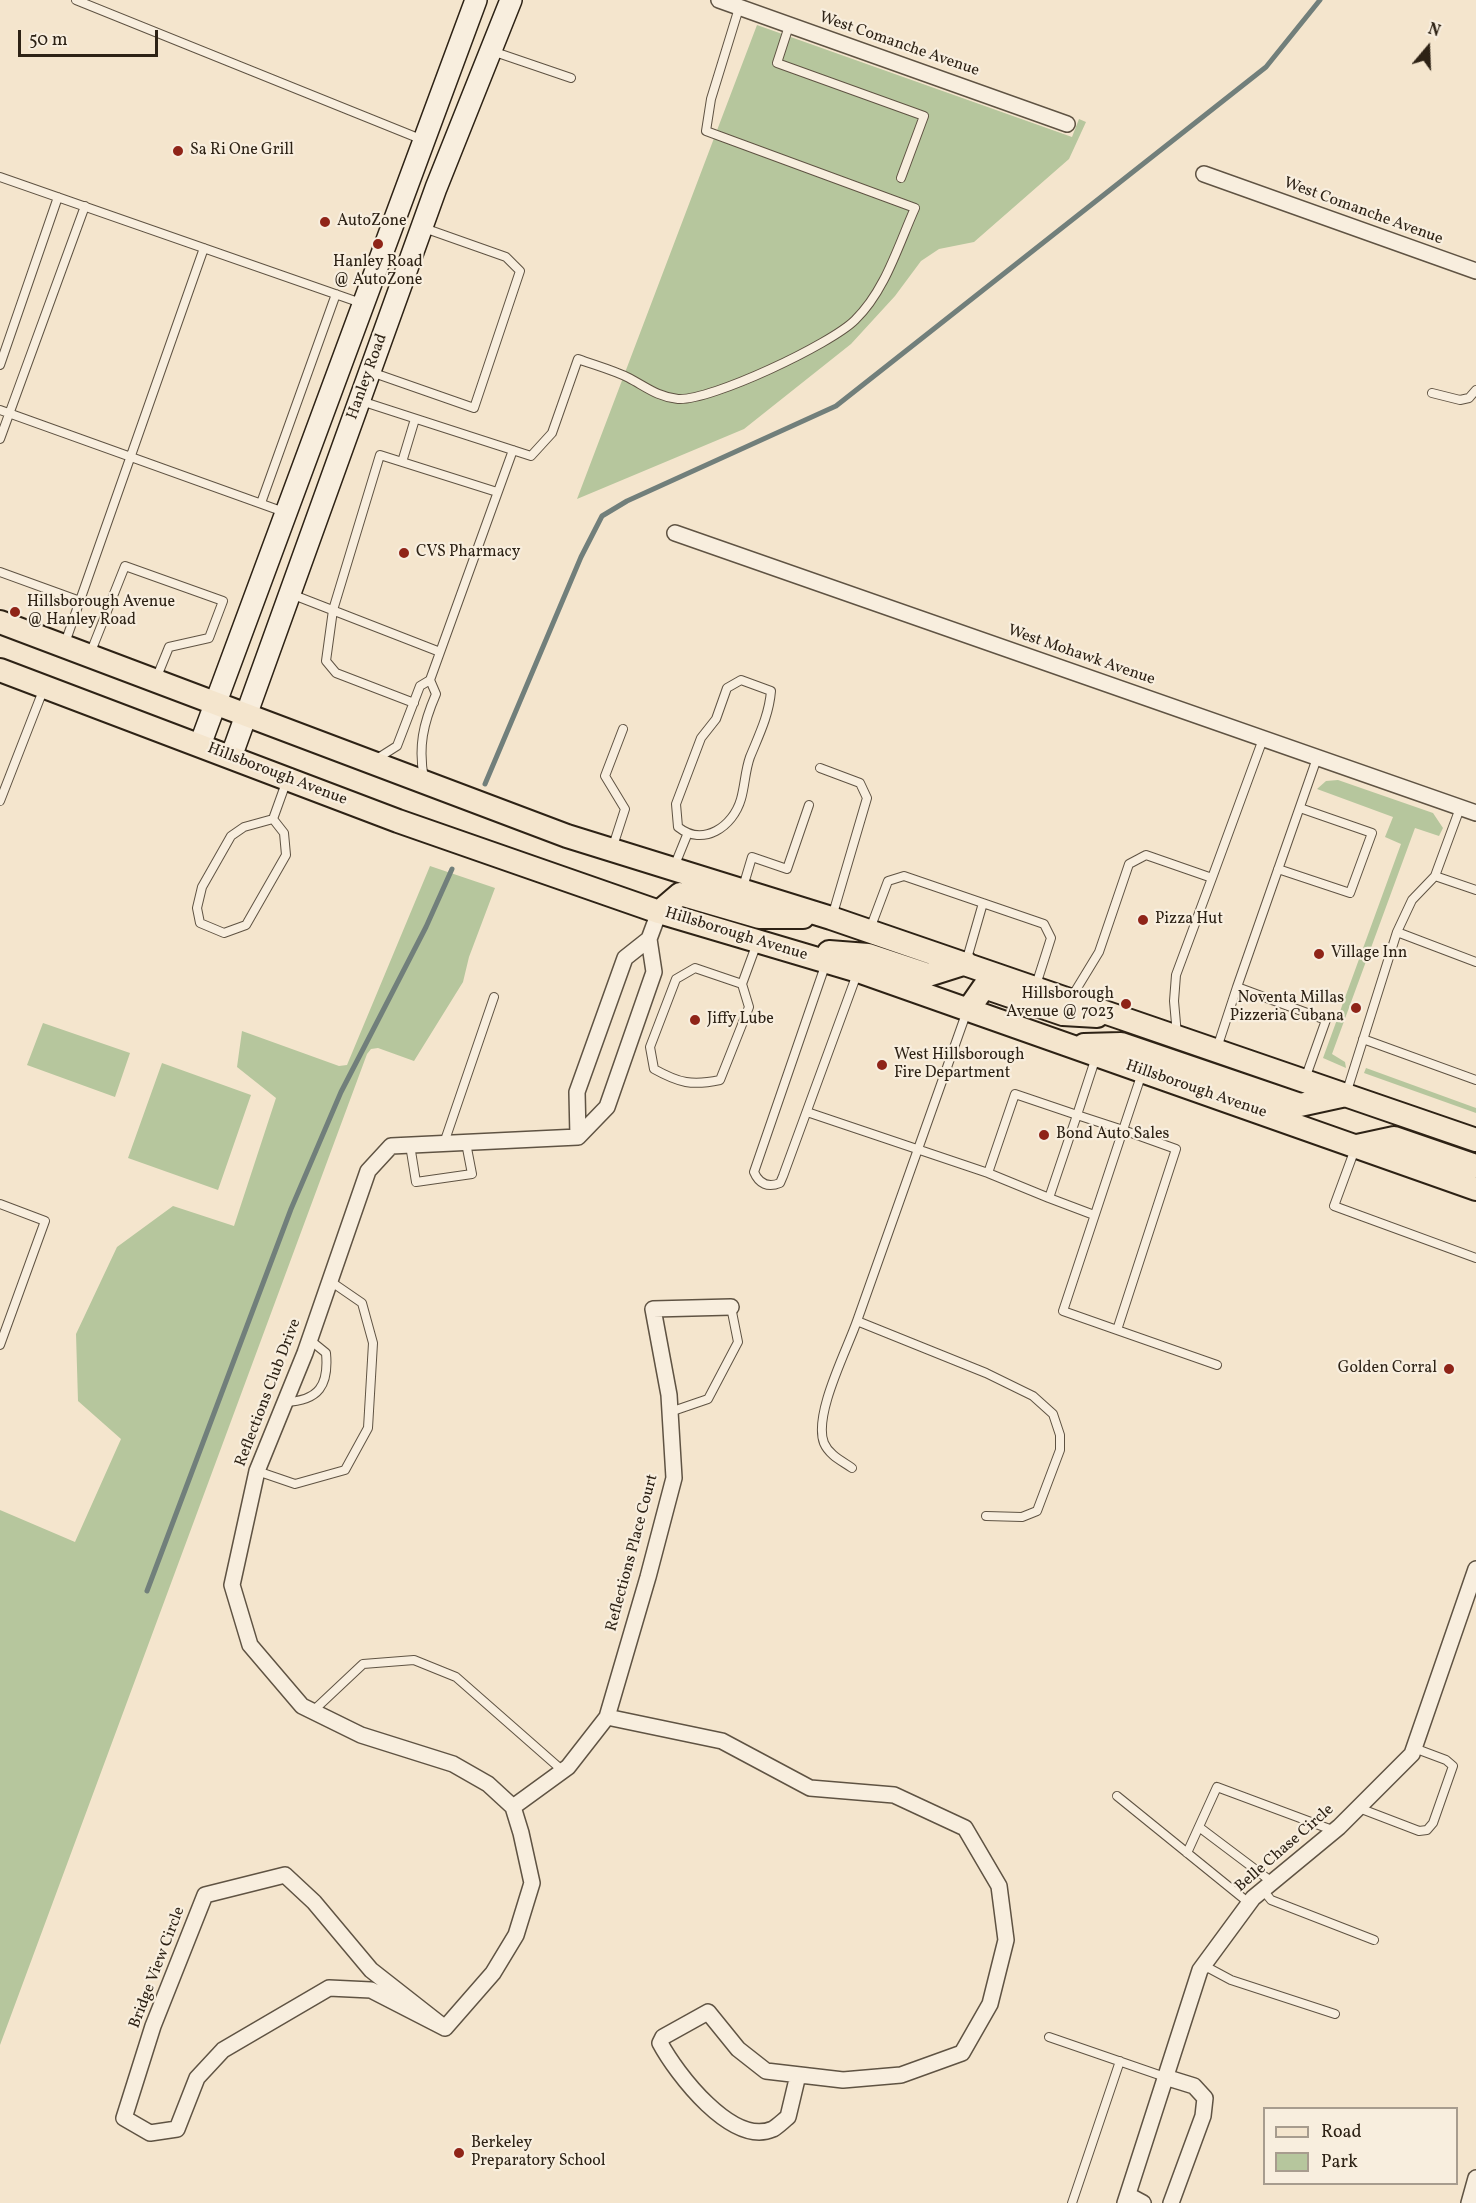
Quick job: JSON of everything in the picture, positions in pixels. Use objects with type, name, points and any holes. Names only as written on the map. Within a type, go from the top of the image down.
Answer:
[{"type":"main road","name":"Hanley Road","points":[[200,745],[329,391],[476,0]]},
{"type":"main road","name":"Hanley Road","points":[[231,757],[422,227],[511,0]]},
{"type":"main road","points":[[362,303],[391,313]]},
{"type":"main road","points":[[329,391],[359,401]]},
{"type":"main road","points":[[0,622],[371,763],[611,850],[831,918],[966,963],[1476,1140]]},
{"type":"main road","name":"Hillsborough Avenue","points":[[0,670],[398,821],[659,912],[858,971],[1476,1189]]},
{"type":"main road","points":[[659,912],[680,894],[759,916],[831,918]]},
{"type":"main road","points":[[782,948],[868,955],[928,975],[966,963]]},
{"type":"main road","points":[[968,1010],[984,987],[1063,1014],[1124,1018]]},
{"type":"main road","points":[[1071,1046],[1121,1044],[1299,1104],[1346,1095]]},
{"type":"main road","points":[[1356,1146],[1394,1138],[1476,1166]]},
{"type":"street","name":"West Comanche Avenue","points":[[719,0],[1067,124]]},
{"type":"street","name":"West Comanche Avenue","points":[[1204,174],[1476,271]]},
{"type":"street","name":"West Mohawk Avenue","points":[[675,533],[1476,813]]},
{"type":"street","points":[[578,1137],[607,1107],[654,972],[649,939],[659,912]]},
{"type":"street","points":[[578,1137],[577,1092],[597,1036],[625,958],[649,939]]},
{"type":"street","name":"Reflections Club Drive","points":[[445,2028],[493,1973],[516,1935],[532,1883],[522,1833],[513,1807],[488,1784],[453,1764],[362,1735],[302,1706],[250,1645],[232,1585],[257,1471],[310,1340],[368,1171],[391,1146],[578,1137]]},
{"type":"street","name":"Reflections Place Court","points":[[513,1807],[563,1771],[608,1717],[674,1478],[670,1412],[653,1309],[731,1307]]},
{"type":"street","name":"Belle Chase Circle","points":[[1127,2199],[1203,1965],[1249,1903],[1335,1831],[1412,1754],[1476,1569]]},
{"type":"street","points":[[608,1717],[722,1741],[810,1788],[894,1795],[965,1828],[999,1886],[1006,1940],[990,2004],[962,2053],[901,2075],[843,2080],[798,2074],[766,2071],[738,2049],[708,2012],[663,2037],[660,2043],[684,2082],[717,2113],[749,2131],[772,2129],[788,2117],[798,2074]]},
{"type":"street","name":"Bridge View Circle","points":[[285,1875],[314,1902],[371,1970],[445,2028],[371,1990],[329,1988],[223,2050],[197,2078],[177,2128],[150,2133],[124,2118],[153,2026],[205,1895],[230,1887],[285,1875]]},
{"type":"street","points":[[1166,2077],[1194,2086],[1205,2098],[1203,2116],[1171,2203]]},
{"type":"street","points":[[1469,2203],[1476,2178]]},
{"type":"street","points":[[1127,2199],[1143,2203]]},
{"type":"lane","points":[[76,0],[423,140]]},
{"type":"lane","points":[[359,401],[531,456],[552,433],[578,359],[627,377],[660,396],[682,399],[739,383],[811,349],[855,321],[883,282],[915,208],[706,131],[711,99],[739,8]]},
{"type":"lane","points":[[789,26],[777,63],[924,116],[901,178]]},
{"type":"lane","points":[[490,51],[571,78]]},
{"type":"lane","points":[[0,177],[362,303]]},
{"type":"lane","points":[[0,365],[58,197]]},
{"type":"lane","points":[[0,438],[85,206]]},
{"type":"lane","points":[[370,372],[474,408],[520,271],[506,257],[422,227]]},
{"type":"lane","points":[[64,646],[204,248]]},
{"type":"lane","points":[[261,503],[336,294]]},
{"type":"lane","points":[[1432,393],[1460,400],[1469,398],[1476,390]]},
{"type":"lane","points":[[0,411],[285,512]]},
{"type":"lane","points":[[402,462],[415,419]]},
{"type":"lane","points":[[371,763],[397,746],[420,686],[430,680],[513,450]]},
{"type":"lane","points":[[414,703],[336,673],[326,661],[333,610],[380,455],[497,492]]},
{"type":"lane","points":[[90,656],[125,566],[223,601],[209,638],[169,647],[155,681]]},
{"type":"lane","points":[[0,572],[80,601]]},
{"type":"lane","points":[[290,593],[440,652]]},
{"type":"lane","points":[[425,783],[420,742],[424,722],[436,694],[430,680]]},
{"type":"lane","points":[[741,680],[771,691],[770,707],[749,759],[741,801],[728,823],[710,836],[687,835],[678,827],[676,804],[701,738],[716,719],[728,688],[741,680]]},
{"type":"lane","points":[[0,801],[45,687]]},
{"type":"lane","points":[[611,850],[625,809],[605,776],[623,729]]},
{"type":"lane","points":[[1177,1036],[1174,1001],[1176,975],[1263,739]]},
{"type":"lane","points":[[1216,1050],[1317,758]]},
{"type":"lane","points":[[820,768],[860,783],[867,798],[831,918]]},
{"type":"lane","points":[[273,819],[287,779]]},
{"type":"lane","points":[[741,891],[752,858],[787,869],[809,804]]},
{"type":"lane","points":[[1278,869],[1350,893],[1372,833],[1300,808]]},
{"type":"lane","points":[[1346,1095],[1397,932],[1412,900],[1436,876],[1460,808]]},
{"type":"lane","points":[[273,819],[284,833],[286,855],[246,925],[224,933],[200,923],[197,908],[202,887],[231,837],[244,827],[273,819]]},
{"type":"lane","points":[[673,870],[687,835]]},
{"type":"lane","points":[[1070,999],[1099,952],[1129,864],[1146,855],[1212,878]]},
{"type":"lane","points":[[870,931],[888,881],[904,876],[1044,924],[1051,938],[1036,987]]},
{"type":"lane","points":[[1436,876],[1476,890]]},
{"type":"lane","points":[[966,963],[983,903]]},
{"type":"lane","points":[[1397,932],[1476,962]]},
{"type":"lane","points":[[742,984],[695,968],[676,979],[650,1047],[654,1069],[679,1081],[698,1085],[720,1080],[749,1007],[742,984],[758,941]]},
{"type":"lane","points":[[827,962],[754,1172],[758,1180],[766,1185],[780,1183],[858,971]]},
{"type":"lane","points":[[1237,987],[1326,1020],[1304,1080]]},
{"type":"lane","points":[[444,1143],[494,997]]},
{"type":"lane","points":[[852,1468],[831,1454],[824,1444],[821,1428],[826,1406],[968,1010]]},
{"type":"lane","points":[[1363,1039],[1476,1080]]},
{"type":"lane","points":[[1049,1198],[1097,1055]]},
{"type":"lane","points":[[1143,1071],[1063,1311],[1217,1365]]},
{"type":"lane","points":[[988,1173],[1015,1094],[1176,1149],[1117,1330]]},
{"type":"lane","points":[[807,1112],[988,1173],[1094,1215]]},
{"type":"lane","points":[[410,1145],[416,1182],[472,1174],[466,1143]]},
{"type":"lane","points":[[1356,1146],[1334,1206],[1476,1258]]},
{"type":"lane","points":[[0,1204],[45,1221],[0,1345]]},
{"type":"lane","points":[[257,1471],[295,1484],[345,1470],[368,1428],[373,1342],[362,1303],[330,1281]]},
{"type":"lane","points":[[670,1412],[708,1399],[738,1342],[731,1307]]},
{"type":"lane","points":[[857,1322],[986,1373],[1033,1396],[1053,1414],[1060,1435],[1060,1450],[1036,1511],[1022,1517],[986,1516]]},
{"type":"lane","points":[[285,1402],[302,1402],[320,1390],[327,1371],[326,1353],[310,1340]]},
{"type":"lane","points":[[313,1712],[363,1664],[414,1660],[456,1677],[563,1771]]},
{"type":"lane","points":[[1359,1808],[1419,1832],[1427,1830],[1433,1823],[1453,1766],[1446,1760],[1414,1748]]},
{"type":"lane","points":[[1187,1853],[1216,1787],[1335,1831]]},
{"type":"lane","points":[[1117,1796],[1249,1903]]},
{"type":"lane","points":[[1199,1827],[1224,1843],[1267,1886],[1271,1900],[1374,1940]]},
{"type":"lane","points":[[1203,1965],[1231,1980],[1335,2014]]},
{"type":"lane","points":[[1049,2037],[1166,2077]]},
{"type":"lane","points":[[1072,2203],[1120,2061]]},
{"type":"green space","points":[[757,25],[1072,137],[1079,119],[1086,122],[1069,159],[974,242],[939,249],[921,261],[895,296],[851,344],[744,429],[577,499]]},
{"type":"green space","points":[[1338,780],[1433,813],[1443,828],[1439,836],[1415,828],[1332,1054],[1345,1062],[1346,1068],[1323,1058],[1401,844],[1385,837],[1393,817],[1317,789],[1326,781]]},
{"type":"green space","points":[[430,866],[495,888],[469,957],[463,982],[414,1061],[378,1048],[371,1049],[367,1054],[0,2045],[0,1510],[75,1542],[121,1439],[78,1401],[76,1334],[117,1247],[173,1206],[234,1226],[276,1098],[237,1067],[242,1031],[339,1066],[347,1065]]},
{"type":"green space","points":[[43,1023],[130,1053],[115,1097],[27,1065]]},
{"type":"green space","points":[[162,1063],[251,1095],[218,1190],[128,1158]]},
{"type":"green space","points":[[1366,1068],[1476,1108],[1476,1113],[1364,1073]]},
{"type":"waterway","points":[[485,784],[581,557],[602,516],[627,501],[836,406],[1266,67],[1320,0]]},
{"type":"waterway","points":[[147,1591],[291,1209],[341,1092],[426,927],[452,869]]},
{"type":"place","name":"Sa Ri One Grill","points":[[178,151]]},
{"type":"place","name":"AutoZone","points":[[325,222]]},
{"type":"place","name":"Hanley Road @ AutoZone","points":[[378,244]]},
{"type":"place","name":"CVS Pharmacy","points":[[404,553]]},
{"type":"place","name":"Hillsborough Avenue @ Hanley Road","points":[[15,612]]},
{"type":"place","name":"Pizza Hut","points":[[1143,920]]},
{"type":"place","name":"Village Inn","points":[[1319,954]]},
{"type":"place","name":"Hillsborough Avenue @ 7023","points":[[1126,1004]]},
{"type":"place","name":"Noventa Millas Pizzeria Cubana","points":[[1356,1008]]},
{"type":"place","name":"Jiffy Lube","points":[[695,1020]]},
{"type":"place","name":"West Hillsborough Fire Department","points":[[882,1065]]},
{"type":"place","name":"Bond Auto Sales","points":[[1044,1135]]},
{"type":"place","name":"Golden Corral","points":[[1449,1369]]},
{"type":"place","name":"Berkeley Preparatory School","points":[[459,2153]]}]
